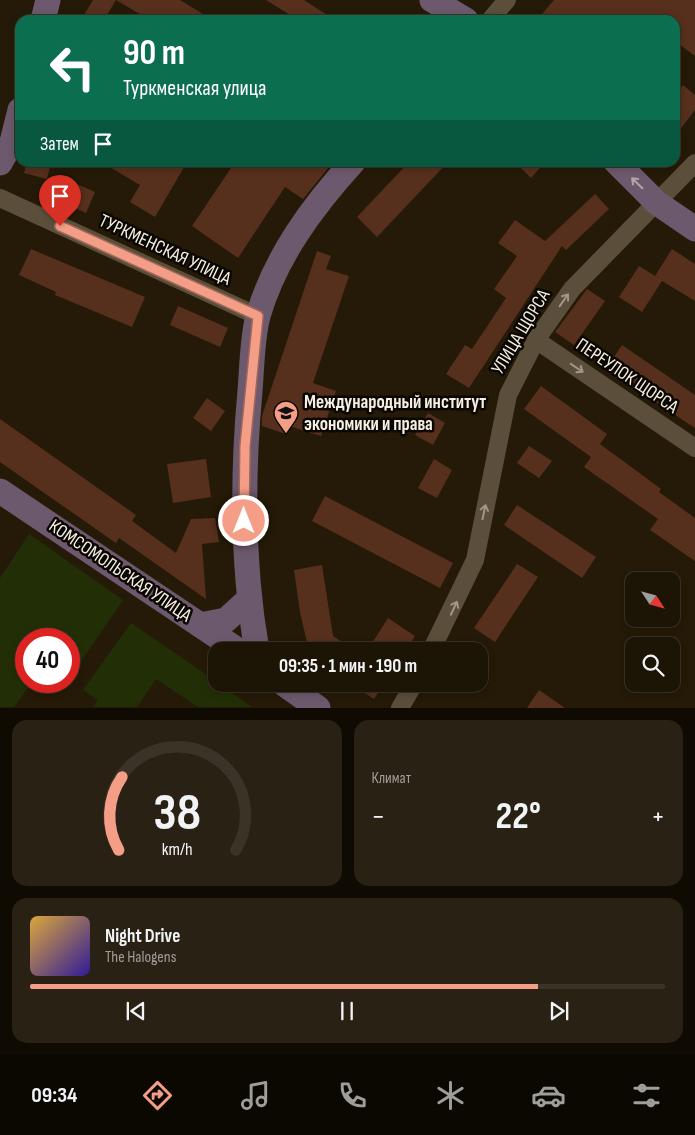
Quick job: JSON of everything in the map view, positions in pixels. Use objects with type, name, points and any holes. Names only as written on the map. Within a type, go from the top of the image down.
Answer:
[{"type":"street","points":[[44,15],[48,0]]},
{"type":"street","points":[[432,0],[458,15]]},
{"type":"street","points":[[494,15],[507,0]]},
{"type":"street","points":[[0,163],[12,142],[15,130]]},
{"type":"street","name":"УЛИЦА ЩОРСА","points":[[435,642],[476,560],[508,395],[536,340],[572,289],[695,163]]},
{"type":"street","points":[[255,642],[248,600],[244,540],[245,446],[258,316],[282,258],[309,216],[349,167]]},
{"type":"street","points":[[621,167],[657,203],[695,229]]},
{"type":"street","name":"ТУРКМЕНСКАЯ УЛИЦА","points":[[0,198],[258,316]]},
{"type":"street","name":"ПЕРЕУЛОК ЩОРСА","points":[[536,340],[695,448]]},
{"type":"street","name":"КОМСОМОЛЬСКАЯ УЛИЦА","points":[[0,491],[226,642]]},
{"type":"street","points":[[200,625],[226,620],[248,600]]},
{"type":"street","points":[[295,692],[318,708]]},
{"type":"street","points":[[400,708],[409,692]]},
{"type":"green space","points":[[29,534],[123,600],[80,663],[80,628],[15,628],[15,693],[24,693],[14,707],[0,707],[0,578]]},
{"type":"green space","points":[[131,623],[204,673],[208,677],[208,692],[230,692],[252,707],[198,707],[156,679],[137,707],[93,707],[98,700],[83,690]]},
{"type":"building","points":[[93,0],[116,0],[107,15],[84,15]]},
{"type":"building","points":[[116,0],[180,0],[205,15],[142,15]]},
{"type":"building","points":[[266,0],[304,0],[327,15],[290,15]]},
{"type":"building","points":[[554,0],[695,0],[695,56],[680,45],[680,15],[541,15]]},
{"type":"building","points":[[683,85],[695,95],[695,110],[680,130],[680,89]]},
{"type":"building","points":[[26,167],[50,167],[47,179],[24,173]]},
{"type":"building","points":[[109,167],[184,167],[155,217],[130,202],[140,185]]},
{"type":"building","points":[[232,167],[329,167],[303,199],[285,187],[238,258],[192,226]]},
{"type":"building","points":[[404,167],[443,167],[377,237],[357,217]]},
{"type":"building","points":[[520,167],[541,167],[531,178]]},
{"type":"building","points":[[63,178],[95,192],[86,213],[54,198]]},
{"type":"building","points":[[595,194],[609,209],[566,250],[562,246],[469,388],[446,374],[465,345],[472,349],[506,298],[494,289],[517,256],[498,243],[515,220],[545,241]]},
{"type":"building","points":[[31,249],[145,297],[132,327],[55,295],[56,292],[19,275]]},
{"type":"building","points":[[672,249],[695,264],[695,301],[662,281],[642,312],[619,297],[639,266],[655,276]]},
{"type":"building","points":[[317,251],[331,256],[326,269],[349,276],[313,383],[336,391],[321,436],[289,426],[286,434],[262,426],[262,416]]},
{"type":"building","points":[[587,289],[605,301],[574,345],[555,332]]},
{"type":"building","points":[[178,306],[228,328],[220,347],[170,325]]},
{"type":"building","points":[[622,345],[695,395],[695,428],[606,369]]},
{"type":"building","points":[[541,386],[607,434],[600,444],[661,489],[659,492],[695,518],[695,561],[650,530],[658,519],[584,467],[591,457],[524,409]]},
{"type":"building","points":[[207,398],[225,411],[211,431],[193,418]]},
{"type":"building","points":[[428,413],[445,423],[433,445],[415,435]]},
{"type":"building","points":[[0,419],[136,515],[132,521],[176,553],[191,519],[215,518],[219,542],[202,544],[206,599],[119,538],[116,543],[0,462]]},
{"type":"building","points":[[529,446],[552,461],[539,478],[517,463]]},
{"type":"building","points":[[206,459],[211,497],[173,503],[167,464]]},
{"type":"building","points":[[434,459],[452,470],[437,498],[418,488]]},
{"type":"building","points":[[325,496],[453,563],[440,588],[312,521]]},
{"type":"building","points":[[517,505],[596,557],[582,578],[504,525]]},
{"type":"building","points":[[517,564],[538,577],[495,642],[474,628]]},
{"type":"building","points":[[322,565],[333,636],[342,642],[307,642],[300,612],[294,570]]},
{"type":"building","points":[[388,618],[415,636],[411,642],[373,642]]},
{"type":"building","points":[[539,690],[565,708],[527,708]]},
{"type":"building","points":[[363,692],[379,692],[374,699]]},
{"type":"place","name":"Международный институт экономики и права","points":[[286,434]]},
{"type":"route","points":[[60,226],[258,316],[245,446],[244,521]]}]
